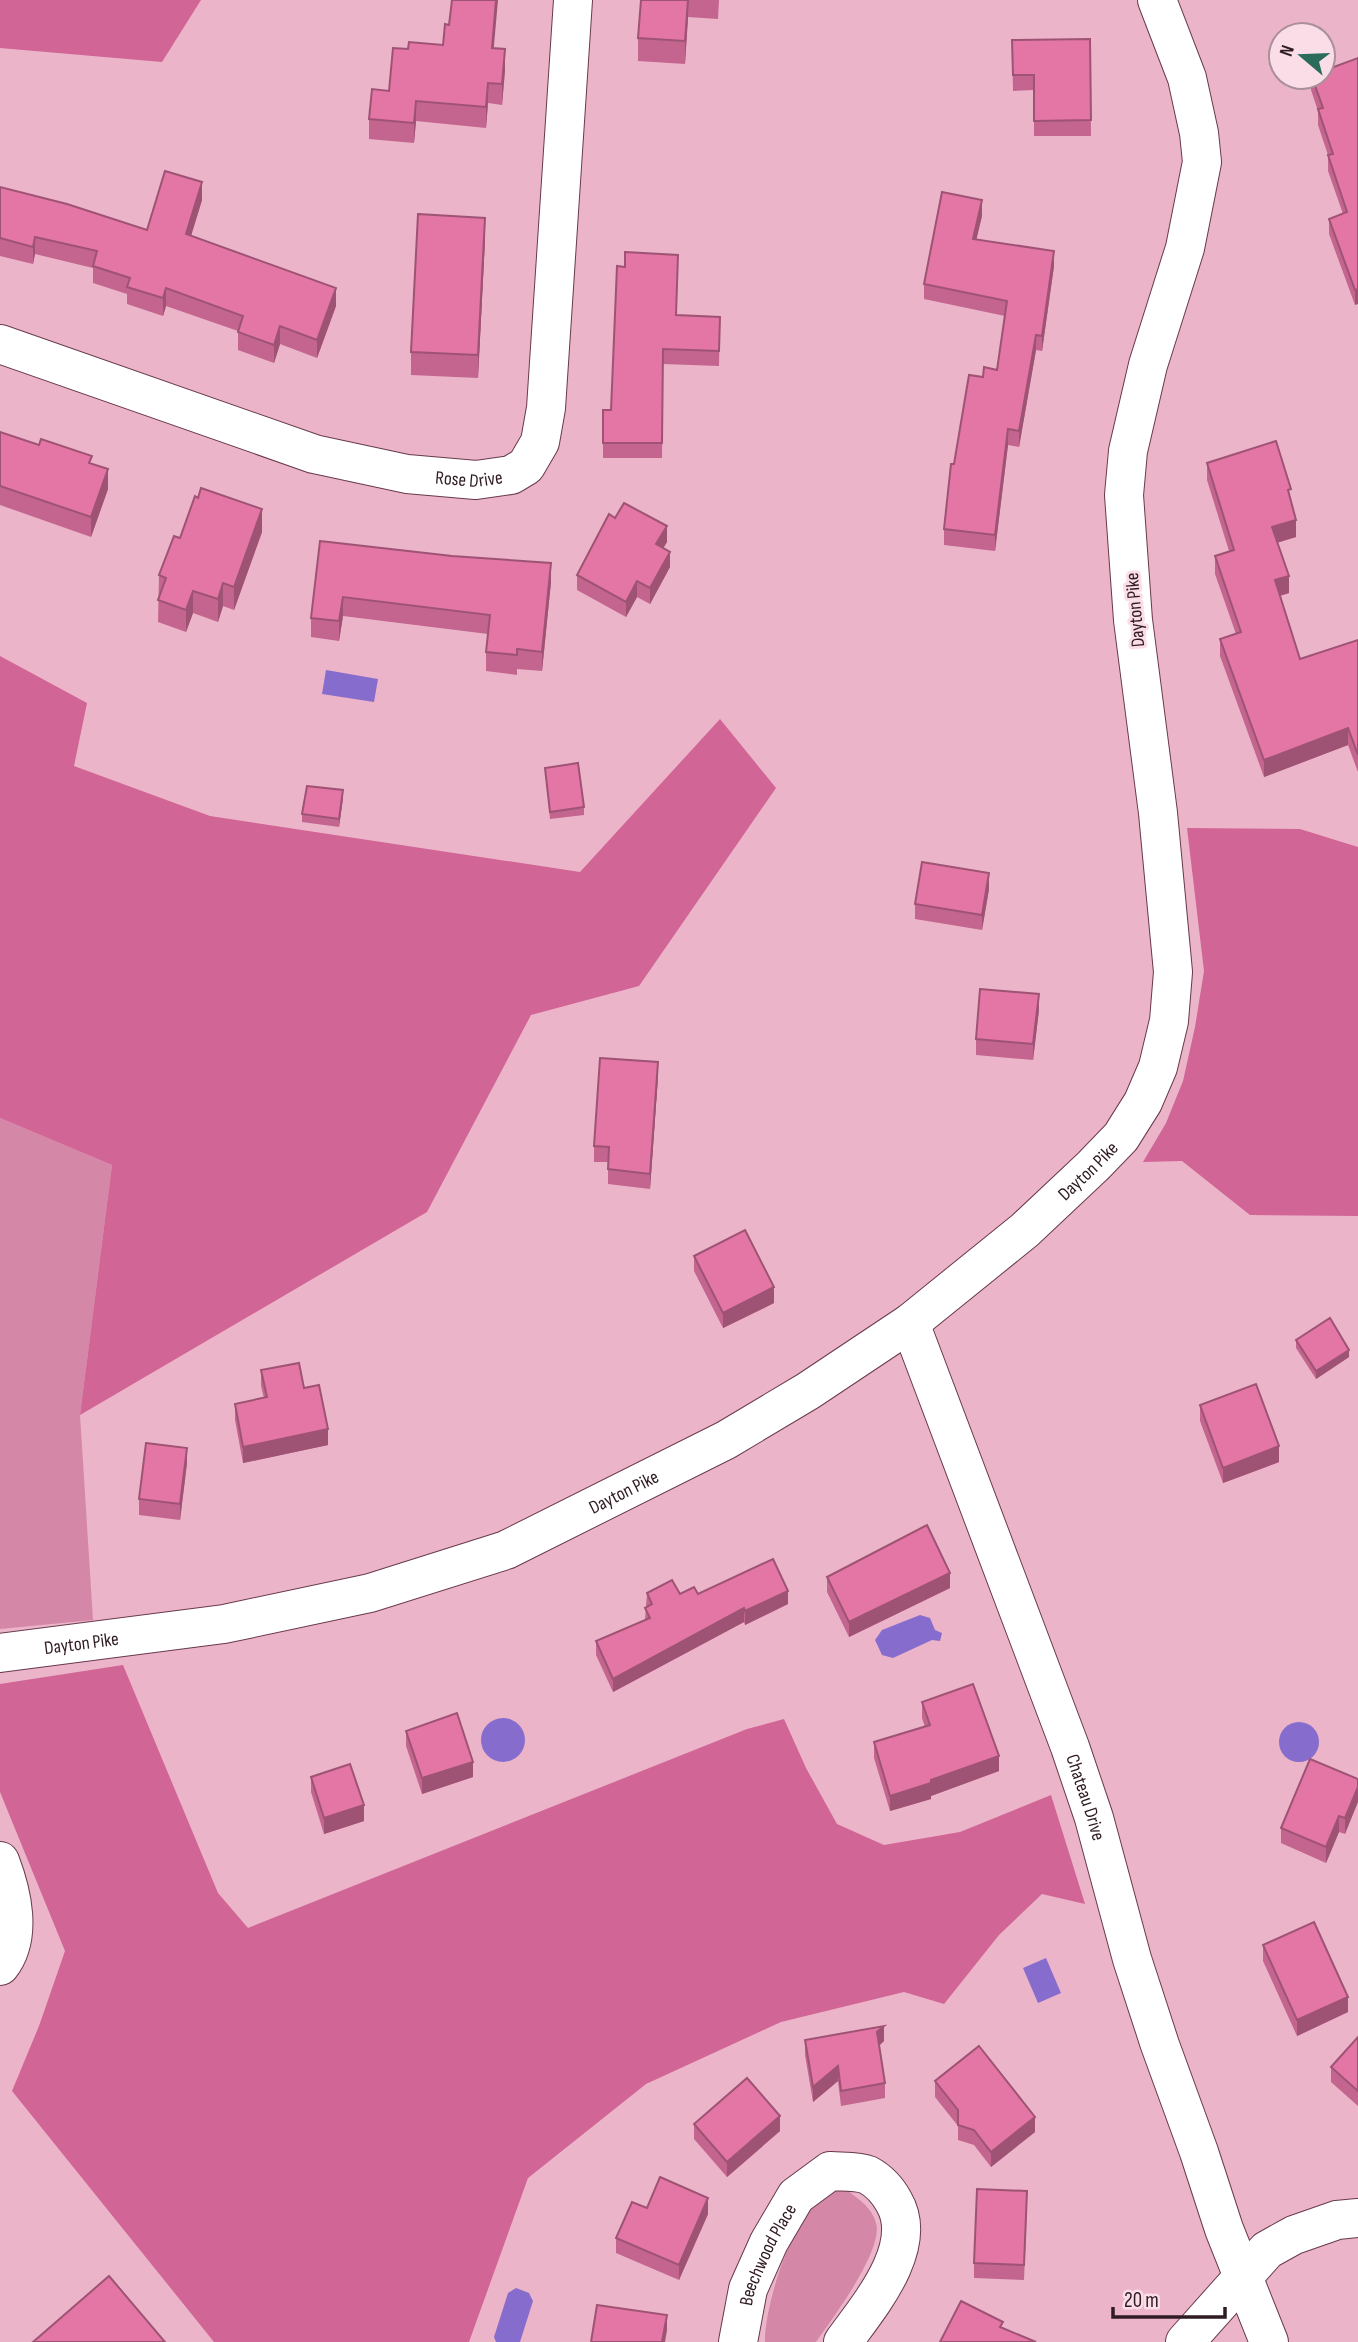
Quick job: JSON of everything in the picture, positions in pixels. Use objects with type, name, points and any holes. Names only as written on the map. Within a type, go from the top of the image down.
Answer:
[{"type":"street","name":"Rose Drive","points":[[0,344],[314,454],[407,474],[476,481],[511,475],[526,466],[540,442],[546,408],[573,0]]},
{"type":"street","name":"Dayton Pike","points":[[0,1653],[224,1624],[370,1592],[506,1550],[726,1440],[808,1391],[910,1323],[1025,1230],[1121,1137],[1143,1102],[1158,1067],[1169,1021],[1173,972],[1133,620],[1124,495],[1128,451],[1148,365],[1185,248],[1202,162],[1199,133],[1187,78],[1157,0]]},
{"type":"street","name":"Chateau Drive","points":[[910,1323],[1070,1747],[1094,1818],[1136,1972],[1242,2276],[1269,2342]]},
{"type":"street","points":[[0,1861],[14,1927],[12,1942],[0,1966]]},
{"type":"street","name":"Beechwood Place","points":[[738,2342],[748,2289],[769,2242],[796,2196],[830,2171],[866,2175],[888,2190],[900,2212],[903,2227],[900,2249],[871,2303],[843,2342]]},
{"type":"street","points":[[1185,2342],[1267,2249],[1294,2235],[1337,2220],[1358,2218]]},
{"type":"shaded area","points":[[0,0],[201,0],[162,62],[0,48]]},
{"type":"shaded area","points":[[0,656],[87,703],[74,766],[210,816],[580,872],[720,719],[776,788],[639,986],[531,1015],[427,1212],[80,1415],[112,1165],[0,1118]]},
{"type":"shaded area","points":[[326,670],[378,679],[374,702],[322,694]]},
{"type":"shaded area","points":[[1187,828],[1300,829],[1358,847],[1358,1216],[1250,1215],[1182,1161],[1143,1162],[1166,1123],[1183,1081],[1204,971]]},
{"type":"shaded area","points":[[0,1118],[112,1165],[80,1415],[93,1620],[0,1629]]},
{"type":"shaded area","points":[[920,1615],[930,1618],[935,1630],[942,1633],[940,1641],[932,1640],[893,1658],[882,1655],[875,1640],[882,1630]]},
{"type":"shaded area","points":[[123,1665],[218,1893],[248,1928],[747,1729],[784,1719],[806,1768],[837,1824],[884,1845],[960,1832],[1051,1795],[1085,1904],[1042,1894],[999,1935],[944,2004],[904,1992],[781,2022],[646,2084],[528,2178],[469,2342],[214,2342],[12,2091],[39,2026],[65,1951],[0,1792],[0,1684]]},
{"type":"shaded area","points":[[503,1718],[518,1725],[525,1740],[518,1755],[503,1762],[488,1755],[481,1740],[488,1725]]},
{"type":"shaded area","points":[[1299,1722],[1313,1728],[1319,1742],[1313,1756],[1299,1762],[1285,1756],[1279,1742],[1285,1728]]},
{"type":"shaded area","points":[[1046,1958],[1061,1993],[1038,2003],[1023,1968]]},
{"type":"shaded area","points":[[834,2191],[848,2191],[869,2209],[876,2223],[876,2235],[865,2266],[816,2342],[765,2342],[776,2282],[794,2235],[818,2200]]},
{"type":"shaded area","points":[[516,2288],[529,2293],[533,2301],[520,2342],[496,2342],[494,2337],[508,2293]]},
{"type":"building","points":[[452,0],[496,0],[492,48],[505,49],[502,84],[488,83],[486,107],[416,101],[414,123],[369,119],[372,89],[389,91],[393,48],[408,49],[409,42],[443,45],[445,24],[449,25]]},
{"type":"building","points":[[641,0],[688,0],[685,41],[638,38]]},
{"type":"building","points":[[1090,39],[1091,120],[1034,121],[1034,75],[1013,75],[1012,40]]},
{"type":"building","points":[[1358,58],[1358,289],[1355,290],[1329,219],[1347,212],[1328,155],[1333,154],[1318,109],[1323,108],[1317,91],[1337,91],[1337,66]]},
{"type":"building","points":[[165,171],[202,182],[186,234],[336,288],[317,340],[280,326],[274,345],[238,332],[243,316],[166,288],[163,298],[127,287],[130,278],[93,266],[97,251],[35,237],[33,247],[0,238],[0,187],[67,204],[147,230]]},
{"type":"building","points":[[942,192],[982,200],[973,239],[1054,251],[1042,336],[1036,335],[1019,431],[1008,429],[995,535],[944,529],[951,464],[954,464],[969,375],[983,377],[984,367],[997,370],[1007,301],[924,284]]},
{"type":"building","points":[[418,214],[485,218],[478,355],[411,352]]},
{"type":"building","points":[[625,252],[678,255],[676,315],[720,317],[719,351],[663,349],[662,443],[603,443],[603,410],[611,410],[617,266],[625,267]]},
{"type":"building","points":[[0,432],[39,445],[41,439],[92,456],[89,463],[108,469],[91,517],[0,486]]},
{"type":"building","points":[[1276,441],[1291,489],[1288,490],[1296,520],[1272,527],[1289,576],[1275,580],[1300,659],[1358,640],[1358,755],[1348,728],[1264,760],[1220,639],[1241,632],[1215,556],[1234,550],[1207,463]]},
{"type":"building","points":[[201,488],[262,509],[234,587],[223,583],[218,599],[193,591],[186,610],[158,600],[166,578],[159,575],[174,536],[180,538],[195,496],[198,498]]},
{"type":"building","points":[[624,503],[667,526],[656,544],[670,552],[650,588],[637,581],[626,602],[577,575],[609,514],[615,518]]},
{"type":"building","points":[[320,541],[452,556],[551,563],[542,652],[517,649],[517,655],[486,652],[490,615],[343,597],[339,621],[311,618]]},
{"type":"building","points":[[578,763],[584,807],[550,812],[545,768]]},
{"type":"building","points":[[307,786],[343,790],[339,819],[302,814]]},
{"type":"building","points":[[922,862],[989,873],[982,915],[915,904]]},
{"type":"building","points":[[980,989],[1039,994],[1033,1044],[976,1039]]},
{"type":"building","points":[[600,1058],[658,1062],[650,1174],[608,1169],[609,1147],[594,1146]]},
{"type":"building","points":[[745,1230],[774,1287],[723,1313],[694,1256]]},
{"type":"building","points":[[1330,1318],[1349,1350],[1316,1371],[1296,1340]]},
{"type":"building","points":[[299,1363],[304,1388],[319,1385],[328,1429],[243,1447],[235,1404],[267,1397],[261,1370]]},
{"type":"building","points":[[1256,1384],[1279,1446],[1223,1468],[1200,1405]]},
{"type":"building","points":[[146,1443],[187,1448],[180,1504],[139,1499]]},
{"type":"building","points":[[927,1525],[950,1573],[849,1622],[827,1577]]},
{"type":"building","points":[[773,1559],[788,1591],[745,1611],[744,1608],[613,1679],[596,1641],[650,1618],[645,1608],[652,1604],[647,1593],[672,1580],[680,1594],[694,1587],[698,1594]]},
{"type":"building","points":[[973,1684],[999,1756],[890,1796],[874,1742],[930,1725],[922,1702]]},
{"type":"building","points":[[457,1713],[473,1762],[422,1778],[406,1731]]},
{"type":"building","points":[[1310,1759],[1358,1779],[1358,1787],[1345,1818],[1339,1816],[1326,1847],[1281,1828]]},
{"type":"building","points":[[350,1764],[364,1805],[324,1818],[311,1777]]},
{"type":"building","points":[[1314,1922],[1348,1997],[1297,2020],[1263,1945]]},
{"type":"building","points":[[884,2026],[877,2032],[885,2083],[841,2091],[838,2066],[813,2087],[805,2040]]},
{"type":"building","points":[[1358,2037],[1358,2091],[1331,2067]]},
{"type":"building","points":[[979,2046],[1035,2117],[991,2152],[974,2130],[958,2125],[958,2110],[935,2081]]},
{"type":"building","points":[[747,2078],[780,2116],[727,2162],[694,2124]]},
{"type":"building","points":[[660,2177],[708,2198],[679,2265],[616,2238],[632,2202],[647,2208]]},
{"type":"building","points":[[977,2189],[1027,2191],[1024,2265],[974,2263]]},
{"type":"building","points":[[109,2276],[165,2342],[33,2342]]},
{"type":"building","points":[[961,2301],[1003,2322],[1000,2327],[1036,2342],[940,2342]]},
{"type":"building","points":[[597,2305],[667,2315],[662,2342],[591,2342]]}]
